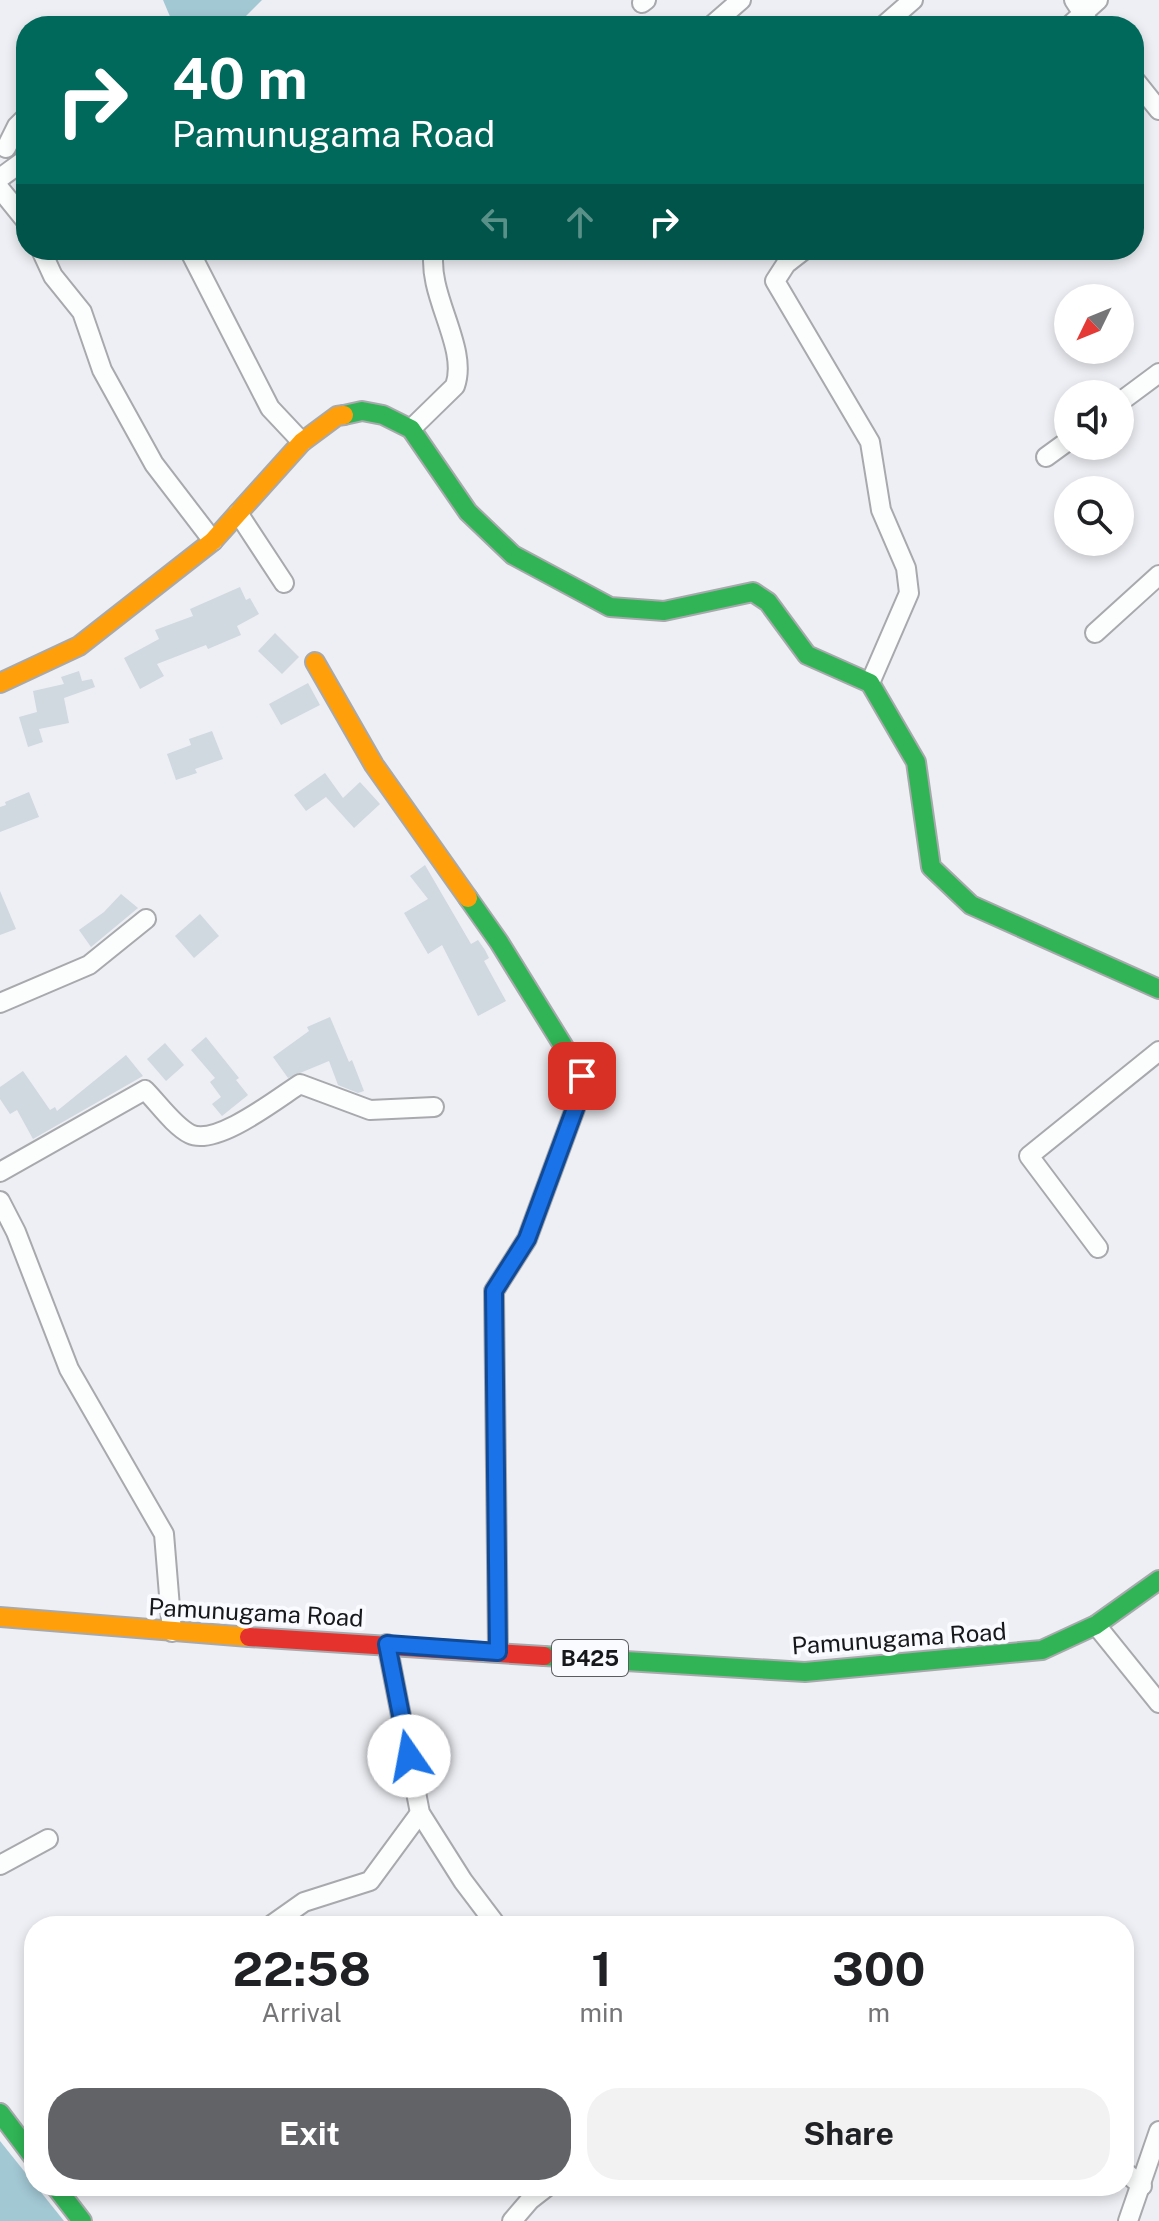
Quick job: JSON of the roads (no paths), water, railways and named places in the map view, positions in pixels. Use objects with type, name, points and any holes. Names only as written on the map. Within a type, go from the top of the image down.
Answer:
[{"type":"street","points":[[723,16],[741,0]]},
{"type":"street","points":[[895,16],[913,0]]},
{"type":"street","points":[[1080,16],[1098,0]]},
{"type":"street","points":[[1144,91],[1159,110]]},
{"type":"street","points":[[3,141],[16,157]]},
{"type":"street","points":[[0,178],[16,165]]},
{"type":"street","points":[[0,189],[16,209]]},
{"type":"street","points":[[46,260],[53,276],[82,312],[102,370],[154,464],[213,541]]},
{"type":"street","points":[[194,260],[270,408],[302,442]]},
{"type":"street","points":[[411,429],[455,386],[458,377],[454,349],[433,278],[434,260]]},
{"type":"street","points":[[791,260],[775,281],[870,442],[881,510],[906,568],[909,593],[870,683]]},
{"type":"street","points":[[1134,392],[1159,373]]},
{"type":"street","points":[[0,683],[79,646],[213,541],[302,442],[337,416],[362,411],[383,415],[411,429],[468,512],[513,555],[610,607],[626,612],[670,611],[753,592],[768,602],[807,655],[870,683],[916,762],[931,867],[971,905],[1159,989]]},
{"type":"street","points":[[1046,457],[1054,451]]},
{"type":"street","points":[[238,513],[284,583]]},
{"type":"street","points":[[1095,633],[1159,575]]},
{"type":"street","points":[[315,662],[374,765],[499,942],[582,1076],[583,1087],[527,1239],[494,1291],[498,1652]]},
{"type":"street","points":[[0,1003],[89,965],[146,919]]},
{"type":"street","points":[[1098,1248],[1029,1156],[1159,1051]]},
{"type":"street","points":[[0,1172],[145,1090],[188,1134],[199,1136],[231,1128],[300,1084],[370,1110],[434,1107]]},
{"type":"street","points":[[0,1201],[16,1232],[69,1369],[164,1534],[172,1632]]},
{"type":"street","name":"Pamunugama Road","points":[[0,1617],[172,1632],[805,1672],[1042,1650],[1096,1625],[1159,1580]]},
{"type":"street","points":[[1096,1625],[1159,1703]]},
{"type":"street","points":[[387,1644],[420,1813],[489,1916]]},
{"type":"street","points":[[284,1916],[304,1902],[370,1881],[420,1813]]},
{"type":"street","points":[[0,1865],[48,1839]]},
{"type":"street","points":[[0,2113],[24,2145]]},
{"type":"street","points":[[1128,2221],[1159,2131]]},
{"type":"street","points":[[1134,2179],[1142,2186]]},
{"type":"street","points":[[63,2196],[82,2221]]},
{"type":"street","points":[[512,2221],[535,2196]]},
{"type":"water","points":[[163,0],[262,0],[246,16],[170,16]]},
{"type":"water","points":[[0,2141],[24,2171],[24,2196],[44,2196],[64,2221],[0,2221]]}]
